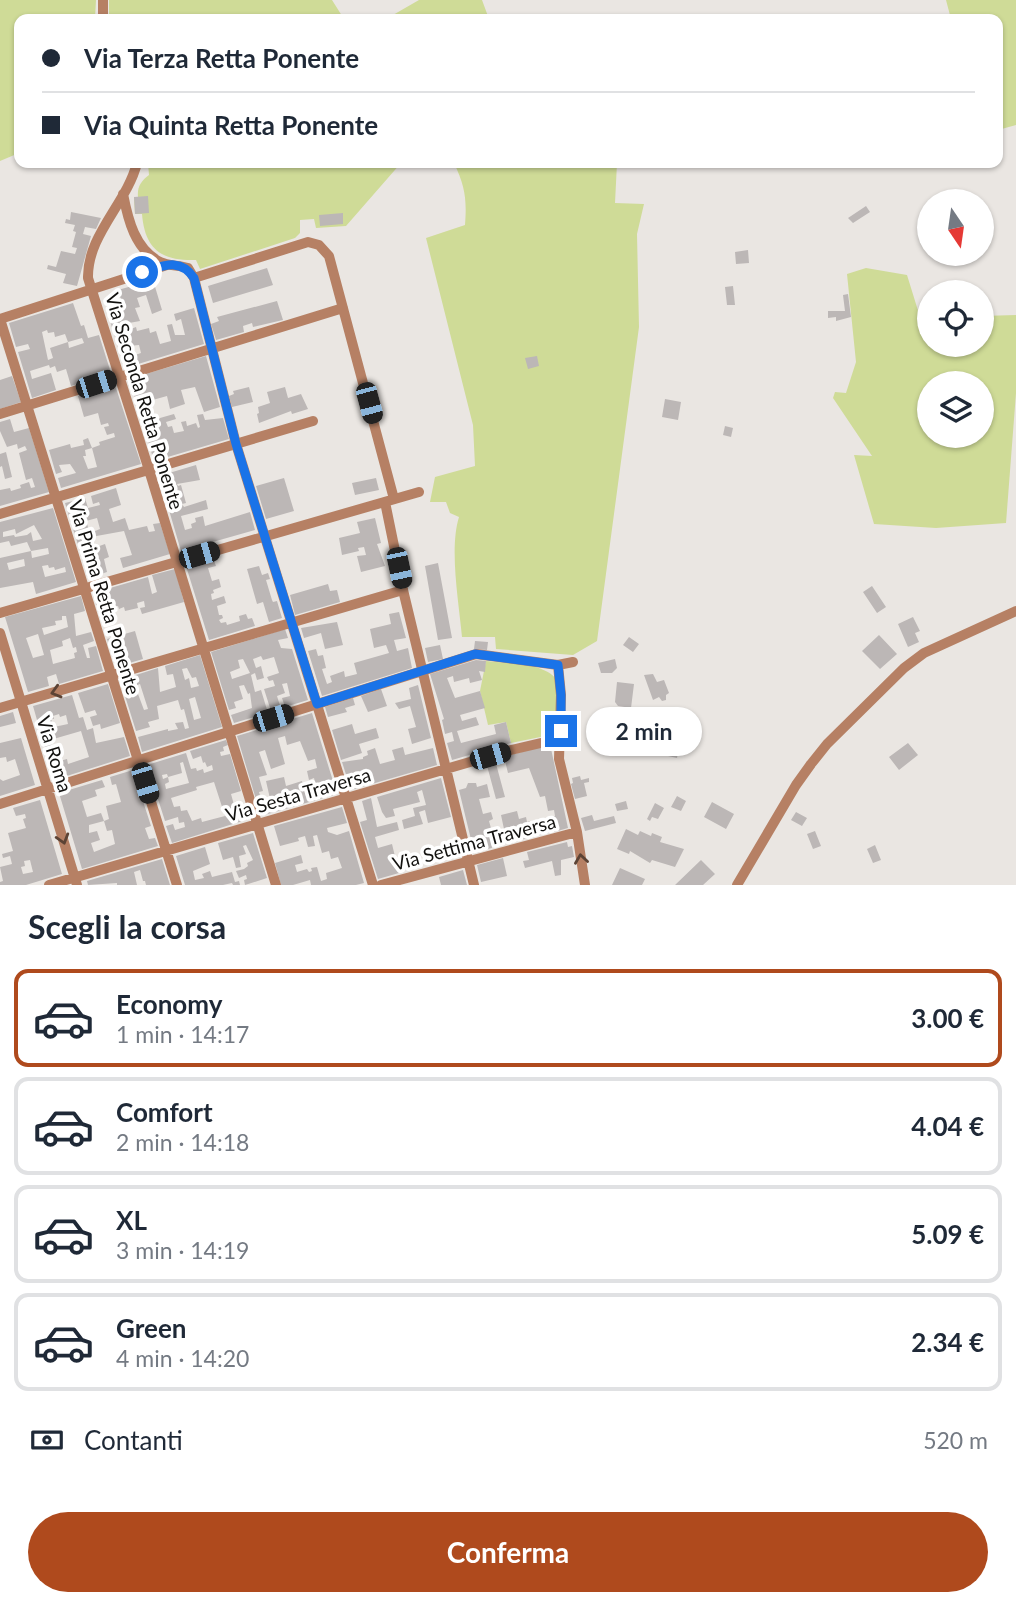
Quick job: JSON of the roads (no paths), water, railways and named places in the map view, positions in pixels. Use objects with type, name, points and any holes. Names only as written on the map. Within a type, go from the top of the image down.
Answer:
[{"type":"street","name":"Via Seconda Retta Ponente","points":[[135,168],[124,194],[99,237],[88,268],[276,885]]},
{"type":"street","points":[[124,194],[128,222],[146,251],[168,265],[188,268],[194,278],[236,444],[373,885]]},
{"type":"street","points":[[194,278],[308,242],[319,245],[329,256],[389,500],[403,590],[474,885]]},
{"type":"street","points":[[0,319],[168,265]]},
{"type":"street","points":[[0,414],[343,308]]},
{"type":"street","name":"Via Prima Retta Ponente","points":[[0,319],[177,885]]},
{"type":"street","points":[[0,514],[313,421]]},
{"type":"street","points":[[0,614],[419,492]]},
{"type":"street","points":[[0,708],[403,590]]},
{"type":"street","points":[[737,885],[796,785],[827,744],[904,668],[924,653],[1016,611]]},
{"type":"street","name":"Via Roma","points":[[0,633],[76,881]]},
{"type":"street","points":[[0,804],[475,654],[558,665],[573,662]]},
{"type":"street","points":[[558,665],[561,695],[559,759],[577,832],[584,885]]},
{"type":"street","name":"Via Sesta Traversa","points":[[49,885],[76,881],[257,824],[558,739]]},
{"type":"street","name":"Via Settima Traversa","points":[[381,885],[577,832]]}]
